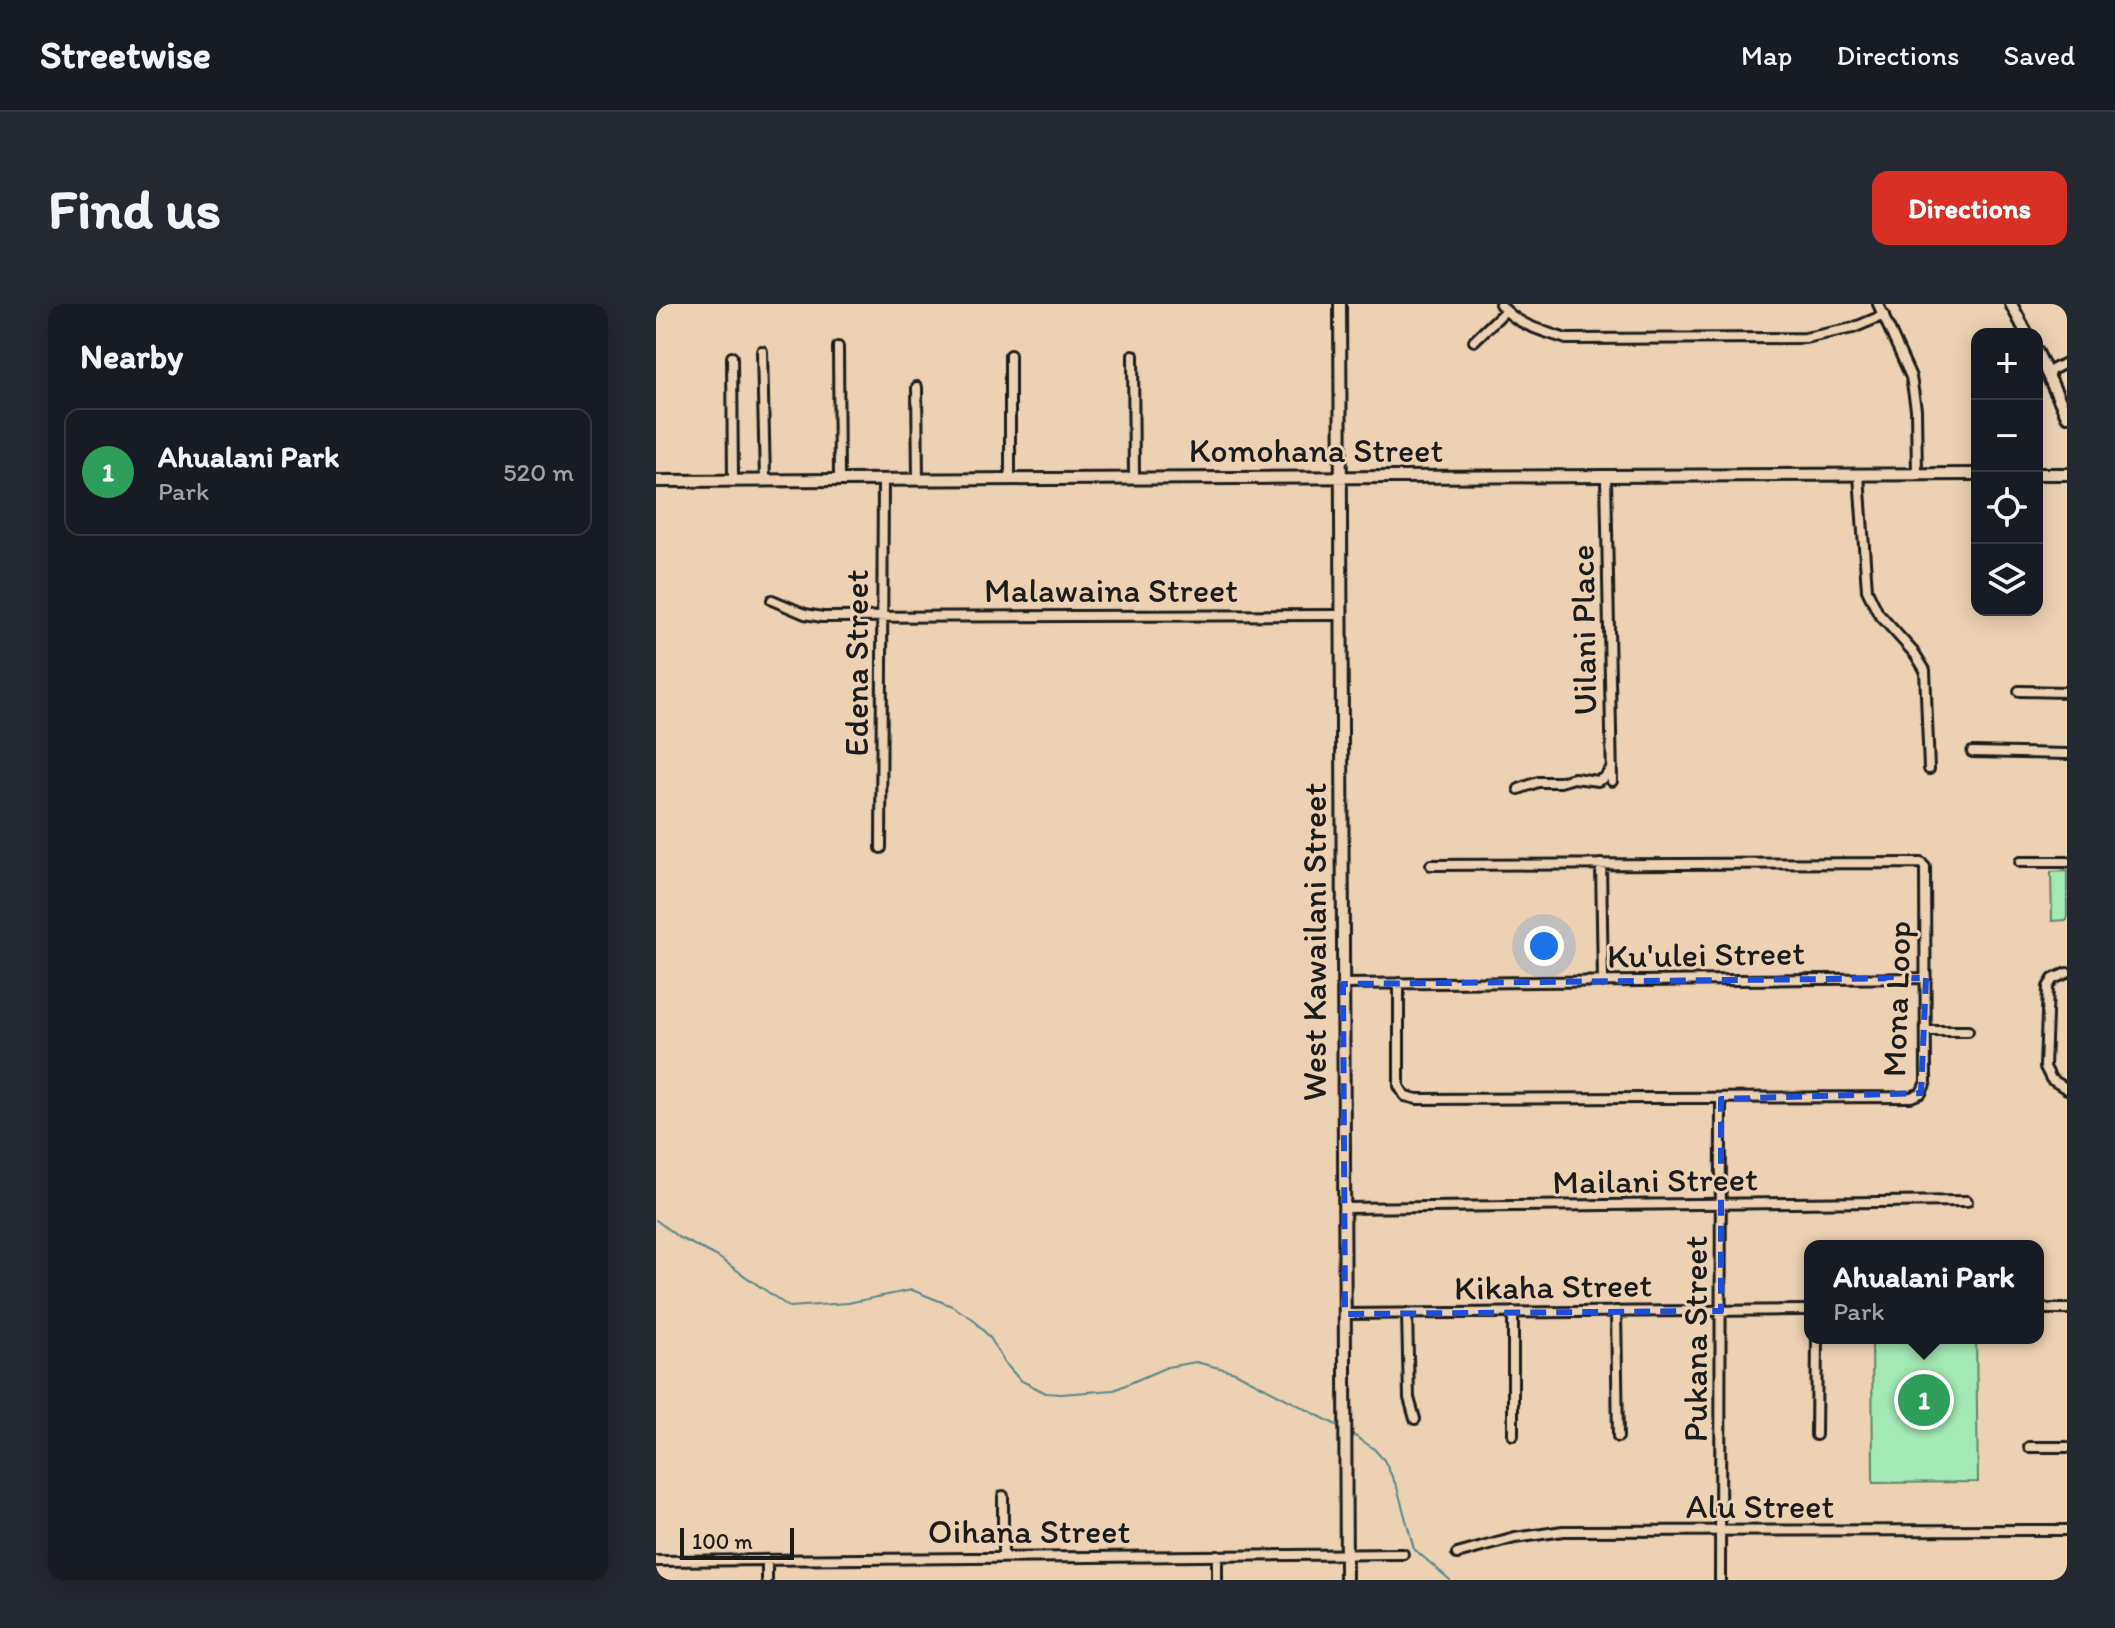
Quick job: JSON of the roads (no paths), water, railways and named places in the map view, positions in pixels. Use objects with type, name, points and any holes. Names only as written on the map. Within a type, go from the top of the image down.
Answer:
[{"type":"street","name":"West Kawailani Street","points":[[1340,304],[1346,1580]]},
{"type":"street","points":[[1878,304],[1911,377],[1916,409],[1917,474]]},
{"type":"street","points":[[2011,304],[2024,328]]},
{"type":"street","points":[[1474,341],[1503,308],[1530,327],[1566,339],[1805,338],[1853,328],[1884,315]]},
{"type":"street","points":[[838,347],[839,479]]},
{"type":"street","points":[[762,351],[765,480]]},
{"type":"street","points":[[1010,355],[1010,479]]},
{"type":"street","points":[[1133,355],[1134,478]]},
{"type":"street","points":[[732,357],[733,480]]},
{"type":"street","points":[[2048,372],[2067,362]]},
{"type":"street","points":[[2043,363],[2067,416]]},
{"type":"street","points":[[917,387],[918,479]]},
{"type":"street","name":"Komohana Street","points":[[656,481],[1971,474]]},
{"type":"street","points":[[2043,474],[2067,474]]},
{"type":"street","points":[[1859,475],[1867,590],[1878,613],[1915,654],[1925,670],[1929,769]]},
{"type":"street","name":"Uilani Place","points":[[1606,477],[1612,781]]},
{"type":"street","name":"Edena Street","points":[[881,848],[883,479]]},
{"type":"street","name":"Malawaina Street","points":[[772,600],[805,614],[822,617],[1340,615]]},
{"type":"street","points":[[2019,691],[2067,692]]},
{"type":"street","points":[[1972,752],[2067,754]]},
{"type":"street","points":[[1519,789],[1538,782],[1560,782],[1574,778],[1598,781],[1612,766]]},
{"type":"street","points":[[2020,862],[2067,862]]},
{"type":"street","name":"Mona Loop","points":[[1399,983],[1399,1086],[1405,1096],[1417,1099],[1911,1097],[1921,1093],[1926,1082],[1925,867],[1921,863],[1431,865]]},
{"type":"street","points":[[1601,864],[1603,982]]},
{"type":"street","points":[[2067,973],[2053,979],[2048,987],[2045,1067],[2051,1079],[2067,1089]]},
{"type":"street","name":"Ku'ulei Street","points":[[1343,984],[1926,978]]},
{"type":"street","points":[[1926,1031],[1968,1031]]},
{"type":"street","name":"Pukana Street","points":[[1720,1580],[1721,1099]]},
{"type":"street","name":"Mailani Street","points":[[1344,1208],[1967,1201]]},
{"type":"street","points":[[2044,1309],[2067,1309]]},
{"type":"street","name":"Kikaha Street","points":[[1345,1314],[1804,1310]]},
{"type":"street","points":[[1616,1311],[1618,1437]]},
{"type":"street","points":[[1513,1312],[1513,1435]]},
{"type":"street","points":[[1407,1313],[1409,1398],[1415,1419]]},
{"type":"street","points":[[1816,1435],[1817,1344]]},
{"type":"street","points":[[2029,1447],[2067,1447]]},
{"type":"street","points":[[1003,1496],[1003,1557]]},
{"type":"street","name":"Alu Street","points":[[1457,1554],[1547,1532],[2067,1530]]},
{"type":"street","name":"Oihana Street","points":[[656,1561],[1403,1554]]},
{"type":"street","points":[[1217,1555],[1217,1580]]},
{"type":"street","points":[[767,1560],[767,1580]]},
{"type":"waterway","points":[[656,1220],[678,1237],[718,1257],[789,1307],[848,1303],[912,1290],[952,1306],[973,1319],[1020,1380],[1046,1393],[1114,1390],[1167,1367],[1196,1362],[1235,1372],[1340,1427]]},
{"type":"waterway","points":[[1349,1432],[1373,1448],[1384,1460],[1397,1487],[1414,1549],[1450,1580]]},
{"type":"place","name":"Ahualani Park","points":[[1924,1400]]}]
